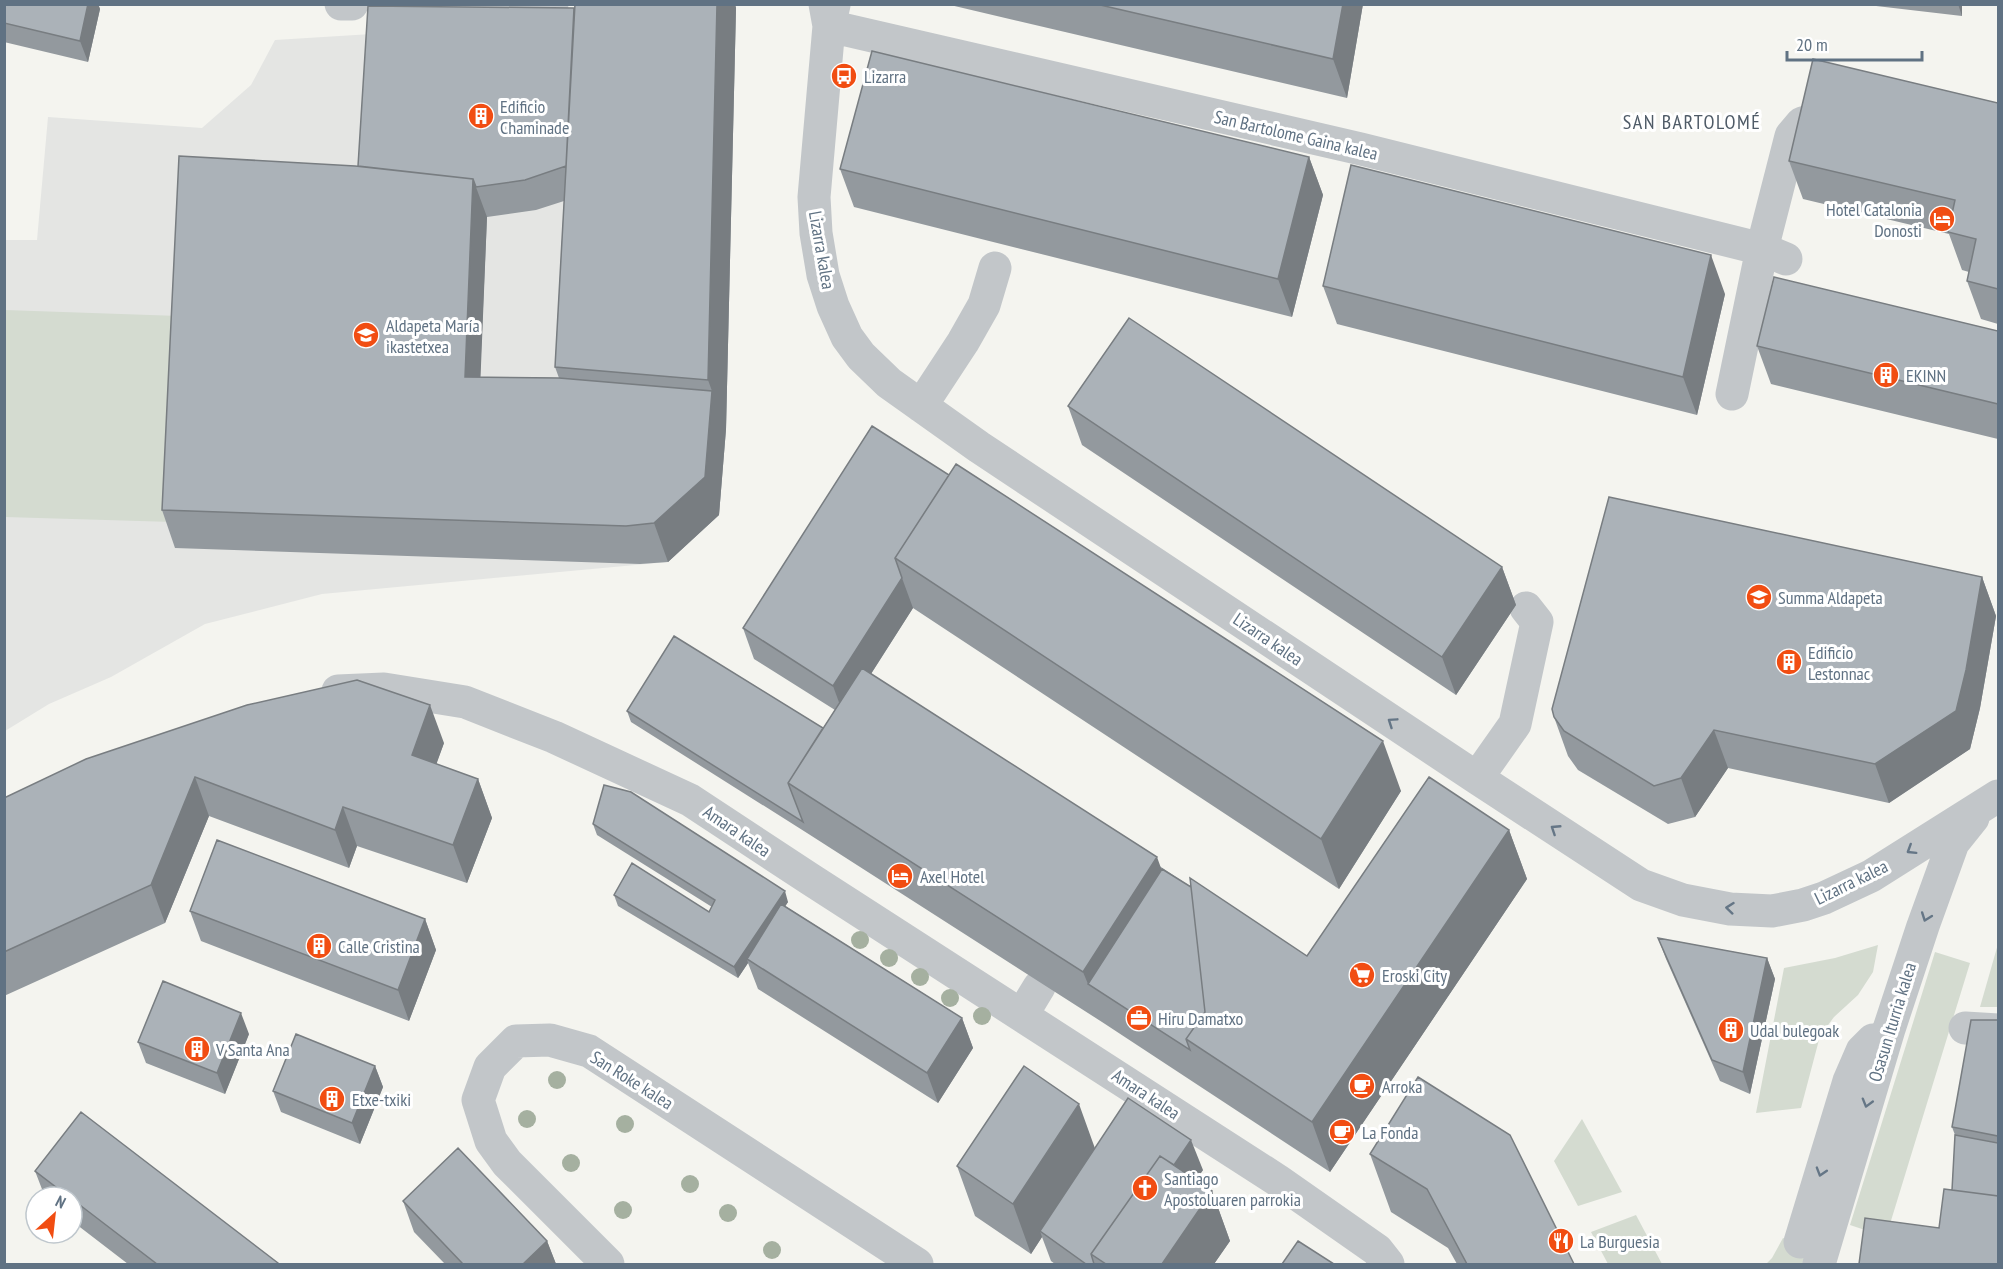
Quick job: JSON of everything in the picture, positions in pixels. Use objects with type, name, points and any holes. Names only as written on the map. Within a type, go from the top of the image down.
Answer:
[{"type":"street","points":[[341,4],[352,4]]},
{"type":"street","points":[[405,4],[540,7],[552,4]]},
{"type":"street","name":"San Bartolome Gaina kalea","points":[[829,12],[1774,254]]},
{"type":"street","name":"Lizarra kalea","points":[[829,12],[814,197],[816,233],[823,275],[832,306],[847,337],[861,356],[889,383],[979,447],[1641,885],[1683,900],[1730,909],[1772,911],[1803,905],[1871,876],[1997,796]]},
{"type":"street","points":[[1732,394],[1774,254],[1791,136],[1802,123],[1816,119]]},
{"type":"street","points":[[921,406],[984,306],[995,268]]},
{"type":"street","points":[[1477,778],[1515,724],[1537,622],[1526,608]]},
{"type":"street","name":"Amara kalea","points":[[308,698],[330,691],[384,689],[465,702],[595,755],[690,800],[1287,1186],[1377,1250],[1388,1264]]},
{"type":"street","name":"Osasun Iturria kalea","points":[[1810,1253],[1953,843],[1974,817],[1997,796]]},
{"type":"street","points":[[1022,1015],[1039,987]]},
{"type":"street","points":[[1965,1028],[1998,1029]]},
{"type":"street","name":"San Roke kalea","points":[[608,1264],[507,1163],[491,1141],[478,1100],[490,1067],[516,1041],[550,1040],[589,1051],[917,1264]]},
{"type":"shaded area","name":"Aldapeta María ikastetxea","points":[[639,5],[736,8],[726,429],[719,515],[668,562],[322,594],[205,624],[111,677],[49,704],[5,731],[5,240],[37,240],[48,117],[202,128],[251,85],[275,40],[452,29]]},
{"type":"shaded area","points":[[5,310],[179,316],[173,522],[5,517]]},
{"type":"shaded area","points":[[1998,944],[1998,1007],[1980,1007]]},
{"type":"shaded area","points":[[1878,945],[1873,972],[1858,995],[1834,1017],[1820,1036],[1801,1108],[1756,1113],[1784,968],[1835,958]]},
{"type":"shaded area","points":[[1935,952],[1970,963],[1886,1237],[1850,1225]]},
{"type":"shaded area","points":[[1582,1119],[1622,1192],[1578,1206],[1554,1161]]},
{"type":"shaded area","points":[[1636,1215],[1662,1264],[1608,1264],[1591,1232]]},
{"type":"shaded area","points":[[1783,1238],[1813,1249],[1807,1264],[1766,1264]]},
{"type":"building","points":[[4,4],[88,4],[80,41],[4,23]]},
{"type":"building","points":[[575,4],[717,4],[708,380],[555,367]]},
{"type":"building","points":[[1096,4],[1343,4],[1333,59]]},
{"type":"building","name":"Edificio Chaminade","points":[[368,6],[574,8],[566,166],[525,180],[476,187],[473,179],[358,166]]},
{"type":"building","points":[[872,51],[1309,157],[1278,279],[840,169]]},
{"type":"building","name":"Hotel Catalonia Donosti","points":[[1813,59],[1998,103],[1998,289],[1967,281],[1976,239],[1948,232],[1955,200],[1789,161]]},
{"type":"building","points":[[179,156],[355,166],[473,179],[465,377],[559,378],[712,391],[705,477],[654,523],[626,526],[162,510]]},
{"type":"building","points":[[1351,165],[1711,255],[1683,377],[1323,286]]},
{"type":"building","points":[[1774,277],[1998,331],[1998,404],[1757,346]]},
{"type":"building","points":[[1129,318],[1502,567],[1442,657],[1068,406]]},
{"type":"building","points":[[872,426],[949,475],[895,558],[902,578],[833,686],[743,628]]},
{"type":"building","points":[[956,464],[1383,741],[1321,839],[895,558]]},
{"type":"building","name":"Edificio Lestonnac","points":[[1609,497],[1982,577],[1966,670],[1956,711],[1875,764],[1714,730],[1681,778],[1654,786],[1564,731],[1554,717],[1552,709]]},
{"type":"building","points":[[674,636],[823,728],[788,783],[803,822],[627,711]]},
{"type":"building","points":[[862,668],[1157,857],[1083,972],[788,783]]},
{"type":"building","points":[[357,680],[430,705],[412,755],[478,779],[453,845],[343,807],[335,830],[195,777],[151,885],[4,952],[4,798],[86,759],[247,705]]},
{"type":"building","points":[[1429,777],[1509,830],[1312,1122],[1186,1039],[1205,1012],[1190,878],[1307,956]]},
{"type":"building","points":[[604,785],[631,792],[785,891],[734,967],[614,895],[632,863],[709,912],[715,900],[593,824]]},
{"type":"building","name":"Calle Cristina","points":[[217,840],[425,919],[398,990],[190,911]]},
{"type":"building","points":[[1162,869],[1191,887],[1205,1012],[1186,1039],[1190,1050],[1088,984]]},
{"type":"building","points":[[781,904],[962,1018],[927,1073],[747,959]]},
{"type":"building","name":"Udal bulegoak","points":[[1658,938],[1767,958],[1743,1072],[1712,1060]]},
{"type":"building","name":"V Santa Ana","points":[[163,981],[241,1013],[217,1073],[138,1042]]},
{"type":"building","points":[[1971,1020],[1998,1020],[1998,1136],[1952,1127]]},
{"type":"building","name":"Etxe-txiki","points":[[296,1034],[375,1066],[352,1123],[273,1091]]},
{"type":"building","points":[[1024,1066],[1079,1104],[1013,1204],[957,1166]]},
{"type":"building","points":[[1418,1077],[1510,1135],[1574,1264],[1467,1264],[1427,1189],[1370,1154]]},
{"type":"building","points":[[1128,1098],[1191,1140],[1174,1165],[1160,1156],[1091,1254],[1094,1264],[1086,1264],[1040,1231]]},
{"type":"building","points":[[81,1112],[278,1263],[157,1264],[84,1208],[84,1185],[53,1185],[35,1171]]},
{"type":"building","points":[[1955,1135],[1998,1143],[1998,1196],[1952,1190]]},
{"type":"building","points":[[458,1148],[547,1241],[523,1264],[463,1264],[403,1201]]},
{"type":"building","points":[[1160,1156],[1212,1191],[1162,1264],[1106,1264],[1091,1254]]},
{"type":"building","points":[[1944,1189],[1998,1196],[1998,1264],[1859,1264],[1865,1218],[1939,1228]]},
{"type":"building","points":[[1298,1241],[1334,1264],[1282,1264]]},
{"type":"place","name":"Lizarra","points":[[844,76]]},
{"type":"place","name":"Edificio Chaminade","points":[[481,116]]},
{"type":"place","name":"Hotel Catalonia Donosti","points":[[1942,219]]},
{"type":"place","name":"Aldapeta María ikastetxea","points":[[366,335]]},
{"type":"place","name":"EKINN","points":[[1886,375]]},
{"type":"place","name":"Summa Aldapeta","points":[[1759,597]]},
{"type":"place","name":"Edificio Lestonnac","points":[[1789,662]]},
{"type":"place","name":"Axel Hotel","points":[[900,876]]},
{"type":"place","name":"Calle Cristina","points":[[319,946]]},
{"type":"place","name":"Eroski City","points":[[1362,975]]},
{"type":"place","name":"Hiru Damatxo","points":[[1139,1018]]},
{"type":"place","name":"Udal bulegoak","points":[[1731,1030]]},
{"type":"place","name":"V Santa Ana","points":[[197,1049]]},
{"type":"place","name":"Arroka","points":[[1362,1086]]},
{"type":"place","name":"Etxe-txiki","points":[[332,1099]]},
{"type":"place","name":"La Fonda","points":[[1342,1132]]},
{"type":"place","name":"Santiago Apostoluaren parrokia","points":[[1145,1188]]},
{"type":"place","name":"La Burguesia","points":[[1561,1241]]},
{"type":"district","name":"SAN BARTOLOMÉ","points":[[1692,122]]}]
